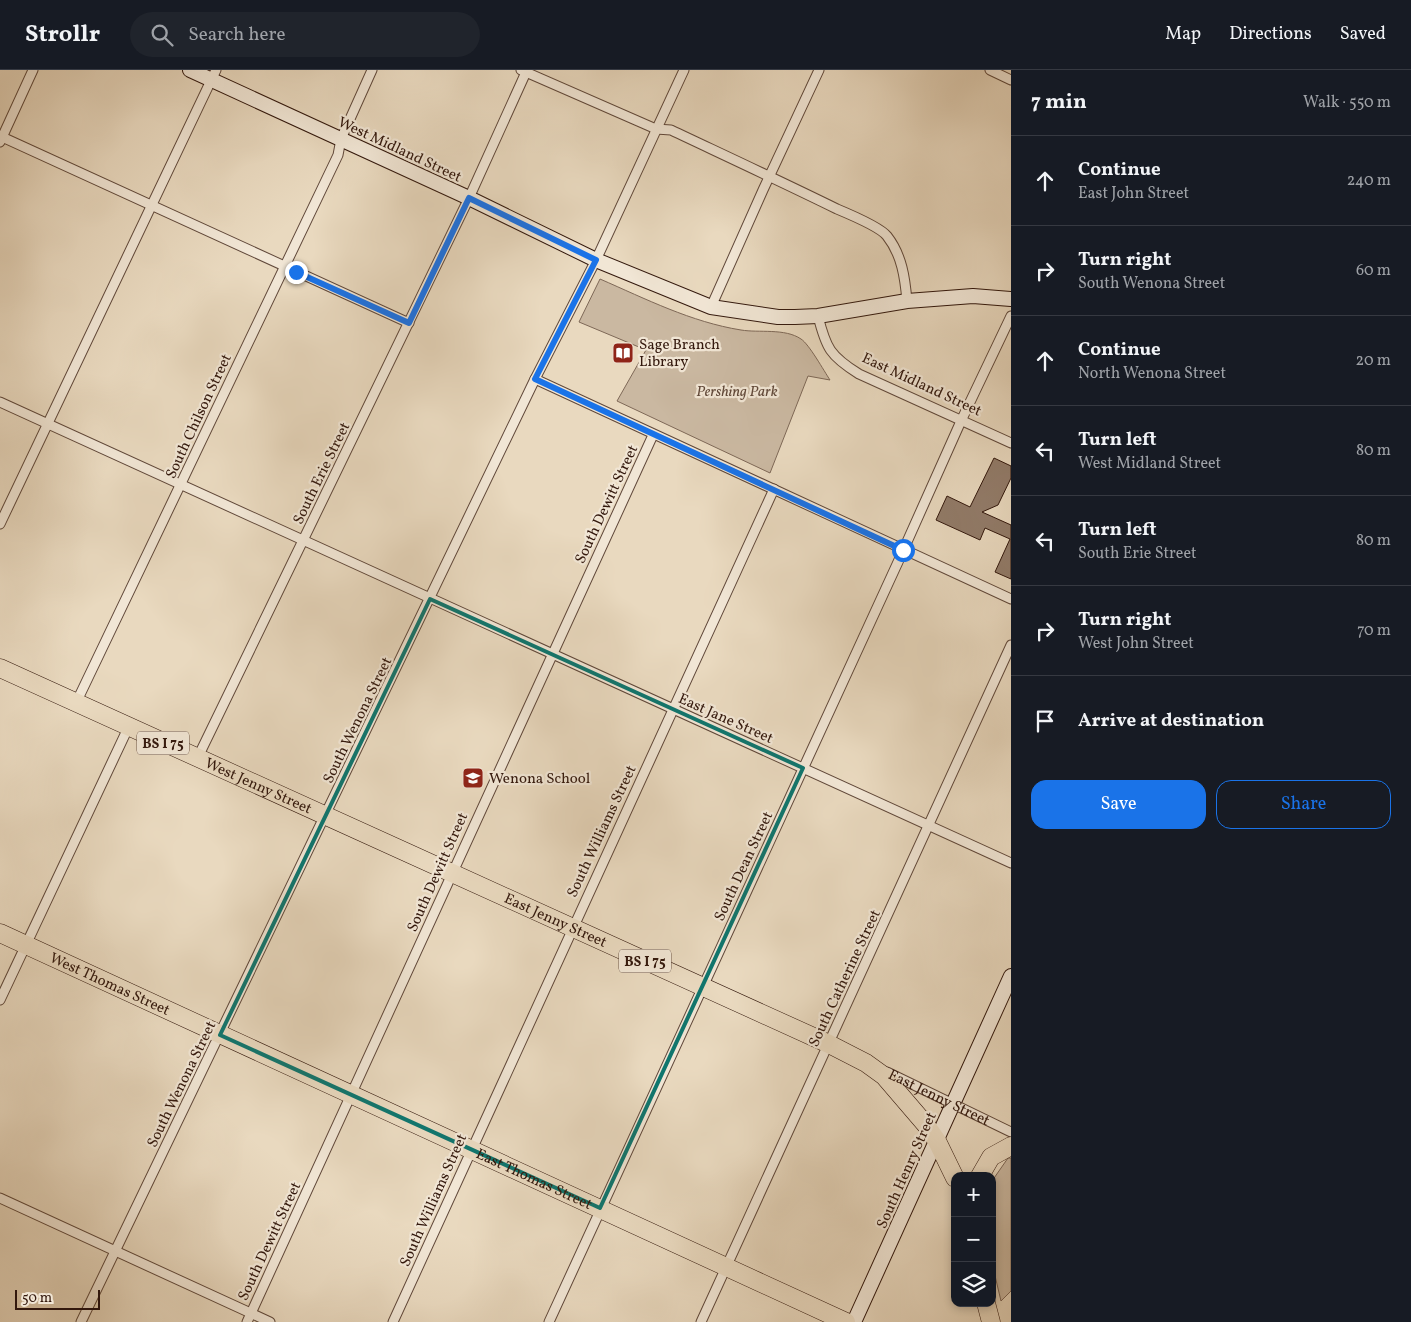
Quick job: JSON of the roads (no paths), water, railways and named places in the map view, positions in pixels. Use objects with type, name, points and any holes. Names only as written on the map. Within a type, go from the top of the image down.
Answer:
[{"type":"highway","name":"West Jenny Street","points":[[0,668],[326,816]]},
{"type":"highway","name":"East Jenny Street","points":[[326,816],[829,1044],[866,1063],[884,1076],[920,1116],[937,1141]]},
{"type":"highway","name":"West Thomas Street","points":[[0,933],[220,1035]]},
{"type":"highway","name":"East Thomas Street","points":[[220,1035],[471,1148],[846,1322]]},
{"type":"highway","name":"BS I 75","points":[[937,1141],[952,1172]]},
{"type":"highway","points":[[982,1172],[991,1157],[1011,1146]]},
{"type":"highway","points":[[987,1307],[991,1322]]},
{"type":"main road","name":"West Midland Street","points":[[190,70],[214,75],[341,139],[469,198],[596,260]]},
{"type":"main road","points":[[596,260],[711,307],[778,317],[818,316],[907,301],[973,296],[1011,299]]},
{"type":"main road","name":"South Henry Street","points":[[854,1322],[1011,976]]},
{"type":"street","points":[[33,70],[1,138],[409,323]]},
{"type":"street","name":"South Chilson Street","points":[[76,703],[338,155],[341,139],[372,70]]},
{"type":"street","name":"South Wenona Street","points":[[81,1322],[535,379],[596,260],[684,70]]},
{"type":"street","points":[[711,307],[819,70]]},
{"type":"street","points":[[990,70],[1011,80]]},
{"type":"street","points":[[525,71],[656,129],[671,130],[863,221],[887,235],[905,273],[907,301]]},
{"type":"street","name":"South Erie Street","points":[[197,759],[469,198],[525,71]]},
{"type":"street","points":[[0,524],[214,75]]},
{"type":"street","name":"East Midland Street","points":[[818,316],[825,342],[833,355],[844,365],[859,374],[1011,443]]},
{"type":"street","name":"South Dean Street","points":[[549,1322],[961,421],[1011,316]]},
{"type":"street","points":[[535,379],[1011,599]]},
{"type":"street","name":"East Jane Street","points":[[0,402],[1011,863]]},
{"type":"street","name":"South Dewitt Street","points":[[249,1318],[653,435]]},
{"type":"street","name":"South Williams Street","points":[[393,1322],[774,489]]},
{"type":"street","name":"South Catherine Street","points":[[701,1322],[1011,645]]},
{"type":"street","points":[[0,1000],[129,726]]},
{"type":"street","name":"East Jenny Street","points":[[866,1063],[954,1103],[1011,1132]]},
{"type":"street","points":[[0,1198],[116,1251],[249,1318],[270,1322]]},
{"type":"place","name":"Sage Branch Library","points":[[623,353]]},
{"type":"place","name":"Wenona School","points":[[473,778]]},
{"type":"park label","name":"Pershing Park","points":[[737,391]]}]
